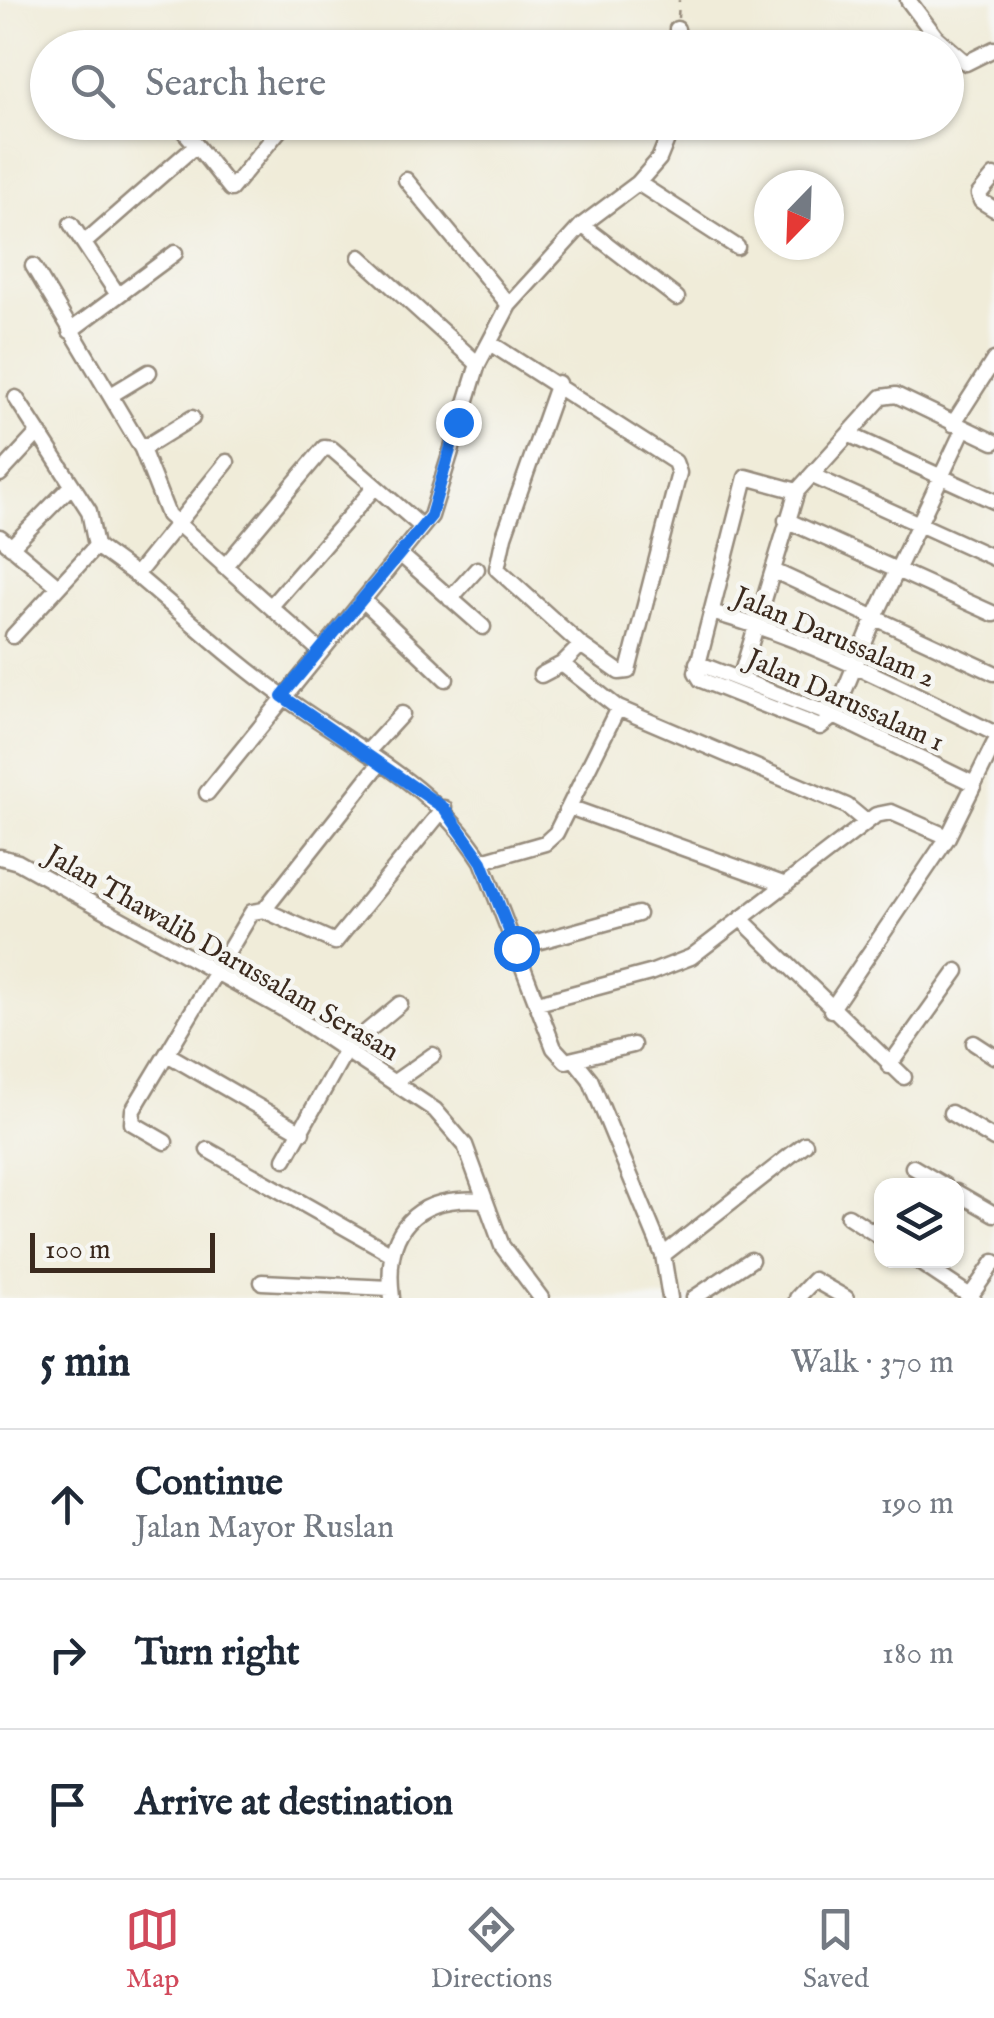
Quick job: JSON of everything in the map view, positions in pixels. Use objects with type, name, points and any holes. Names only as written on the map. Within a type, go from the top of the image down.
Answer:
[{"type":"street","points":[[908,0],[931,30]]},
{"type":"street","points":[[964,61],[994,49]]},
{"type":"street","points":[[192,140],[231,188],[271,140]]},
{"type":"street","points":[[206,793],[431,516],[478,364],[509,306],[582,225],[638,182],[659,159],[667,140]]},
{"type":"street","points":[[84,243],[196,145]]},
{"type":"street","points":[[994,176],[980,198],[994,209]]},
{"type":"street","points":[[406,180],[509,306]]},
{"type":"street","points":[[638,182],[737,247]]},
{"type":"street","points":[[71,224],[118,295]]},
{"type":"street","points":[[582,225],[676,298]]},
{"type":"street","points":[[70,332],[174,253]]},
{"type":"street","points":[[360,257],[478,364]]},
{"type":"street","points":[[33,266],[142,450],[177,526],[320,652]]},
{"type":"street","points":[[490,344],[558,384],[674,462],[679,473],[628,671],[620,672],[581,645],[498,569],[510,519],[558,384]]},
{"type":"street","points":[[797,491],[746,477],[697,662],[701,680],[815,726],[825,726],[834,716],[940,478],[959,426],[994,360]]},
{"type":"street","points":[[111,395],[149,372]]},
{"type":"street","points":[[740,678],[797,491],[889,394],[994,442]]},
{"type":"street","points":[[16,398],[89,510],[96,546],[282,696],[444,808],[482,862],[559,1056],[574,1058],[632,1045]]},
{"type":"street","points":[[142,450],[192,418]]},
{"type":"street","points":[[0,474],[37,434]]},
{"type":"street","points":[[850,435],[994,501]]},
{"type":"street","points":[[224,566],[324,448],[332,449],[422,527]]},
{"type":"street","points":[[136,576],[227,462]]},
{"type":"street","points":[[813,476],[994,558]]},
{"type":"street","points":[[58,586],[6,542],[72,486]]},
{"type":"street","points":[[271,606],[375,488]]},
{"type":"street","points":[[786,520],[994,614]]},
{"type":"street","points":[[13,636],[96,546]]},
{"type":"street","points":[[401,555],[483,627]]},
{"type":"street","points":[[450,598],[477,568]]},
{"type":"street","points":[[774,571],[994,673]]},
{"type":"street","points":[[363,600],[446,680]]},
{"type":"street","name":"Jalan Darussalam 2","points":[[711,612],[759,625],[856,666],[994,733]]},
{"type":"street","points":[[541,675],[562,664],[581,645]]},
{"type":"street","name":"Jalan Darussalam 1","points":[[697,662],[834,716],[974,784]]},
{"type":"street","points":[[562,664],[618,708],[847,806],[866,821]]},
{"type":"street","points":[[482,862],[545,843],[565,820],[618,708]]},
{"type":"street","points":[[367,752],[402,714]]},
{"type":"street","points":[[831,1010],[948,837],[994,744]]},
{"type":"street","points":[[264,910],[381,762]]},
{"type":"street","points":[[569,806],[786,885]]},
{"type":"street","points":[[165,1142],[138,1129],[131,1117],[252,912],[264,910],[325,941],[339,939],[444,808]]},
{"type":"street","points":[[538,1003],[671,967],[742,920],[866,821],[891,812],[948,837]]},
{"type":"street","name":"Jalan Thawalib Darussalam Serasan","points":[[0,857],[30,869],[347,1048],[396,1081],[454,1129],[465,1145],[502,1246],[541,1298]]},
{"type":"street","points":[[516,948],[638,914]]},
{"type":"street","points":[[742,920],[904,1077]]},
{"type":"street","points":[[889,1066],[957,970]]},
{"type":"street","points":[[286,1159],[347,1048],[400,1004]]},
{"type":"street","points":[[974,1043],[994,1056]]},
{"type":"street","points":[[168,1054],[302,1132]]},
{"type":"street","points":[[396,1081],[433,1055]]},
{"type":"street","points":[[574,1058],[590,1080],[664,1256],[670,1298]]},
{"type":"street","points":[[950,1114],[994,1139]]},
{"type":"street","points":[[664,1256],[806,1144]]},
{"type":"street","points":[[208,1150],[392,1254]]},
{"type":"street","points":[[912,1167],[931,1178]]},
{"type":"street","points":[[964,1197],[994,1214]]},
{"type":"street","points":[[262,1282],[305,1291],[391,1293],[392,1254],[406,1226],[428,1205],[456,1198],[482,1200]]},
{"type":"street","points":[[848,1216],[874,1233]]},
{"type":"street","points":[[694,1298],[751,1260]]},
{"type":"street","points":[[928,1268],[971,1297],[994,1262]]},
{"type":"street","points":[[797,1298],[810,1282],[822,1283],[846,1298]]},
{"type":"path","points":[[677,30],[678,0]]},
{"type":"route","points":[[458,422],[431,516],[282,696],[444,808],[482,862],[516,948]]}]
